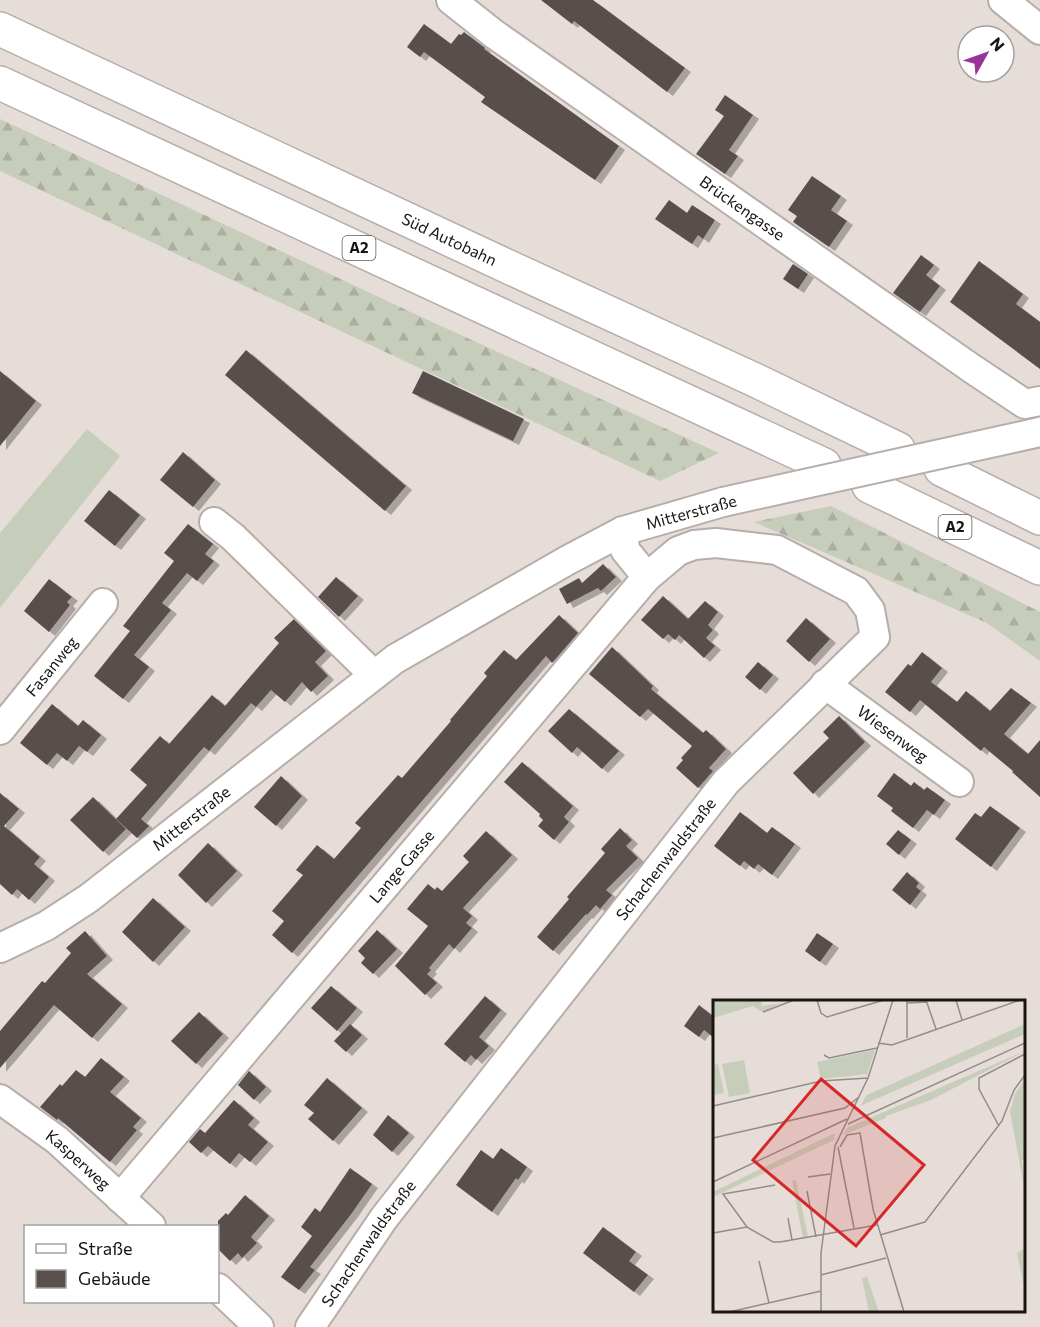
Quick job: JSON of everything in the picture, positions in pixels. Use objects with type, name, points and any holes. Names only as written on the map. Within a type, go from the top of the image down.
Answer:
[{"type":"highway","name":"Süd Autobahn","points":[[0,29],[755,380],[898,449]]},
{"type":"highway","name":"A2","points":[[0,83],[824,465]]},
{"type":"highway","points":[[941,469],[1040,518]]},
{"type":"highway","name":"A2","points":[[869,486],[1040,568]]},
{"type":"street","name":"Brückengasse","points":[[451,0],[510,45],[971,368],[1025,404],[1040,401]]},
{"type":"street","points":[[1003,0],[1040,30]]},
{"type":"street","name":"Mitterstraße","points":[[0,948],[46,926],[89,898],[395,659],[623,531],[723,502],[1040,432]]},
{"type":"street","points":[[214,522],[233,537],[374,675]]},
{"type":"street","points":[[623,531],[625,550],[647,577]]},
{"type":"street","name":"Schachenwaldstraße","points":[[310,1327],[384,1218],[726,782],[875,637],[870,610],[856,591],[777,549],[716,543],[694,544],[678,552],[647,577]]},
{"type":"street","name":"Lange Gasse","points":[[120,1198],[647,577]]},
{"type":"street","name":"Fasanweg","points":[[0,730],[103,603]]},
{"type":"street","name":"Wiesenweg","points":[[825,684],[959,782]]},
{"type":"street","name":"Kasperweg","points":[[0,1099],[57,1140],[149,1225]]},
{"type":"street","points":[[219,1289],[259,1327]]},
{"type":"green space","points":[[0,119],[417,315],[719,453],[660,481],[0,171]]},
{"type":"green space","points":[[87,429],[120,456],[0,608],[0,533]]},
{"type":"green space","points":[[831,506],[1040,612],[1040,661],[987,623],[754,522]]},
{"type":"building","points":[[541,0],[593,0],[685,68],[667,92],[574,21],[572,24]]},
{"type":"building","points":[[424,24],[451,44],[459,34],[464,32],[484,49],[619,146],[595,180],[481,102],[485,97],[424,52],[420,57],[407,47]]},
{"type":"building","points":[[725,95],[753,115],[729,150],[738,156],[725,174],[696,154],[724,116],[715,110]]},
{"type":"building","points":[[812,176],[841,196],[831,210],[847,221],[829,247],[793,222],[797,216],[788,210]]},
{"type":"building","points":[[669,200],[687,213],[692,205],[715,220],[703,239],[698,235],[692,244],[655,219]]},
{"type":"building","points":[[921,255],[934,265],[926,275],[940,286],[920,312],[893,293]]},
{"type":"building","points":[[979,261],[1023,294],[1016,304],[1040,322],[1040,369],[950,302]]},
{"type":"building","points":[[793,264],[808,274],[798,289],[783,279]]},
{"type":"building","points":[[246,350],[406,486],[385,511],[225,375]]},
{"type":"building","points":[[0,371],[36,401],[0,446]]},
{"type":"building","points":[[423,371],[524,419],[513,441],[412,393]]},
{"type":"building","points":[[183,452],[215,480],[193,507],[160,480]]},
{"type":"building","points":[[109,490],[140,515],[115,546],[84,521]]},
{"type":"building","points":[[188,524],[213,544],[205,554],[214,561],[197,581],[187,573],[162,603],[171,610],[134,655],[149,667],[123,699],[94,676],[130,631],[123,626],[174,561],[164,553]]},
{"type":"building","points":[[603,564],[616,577],[601,591],[598,588],[567,604],[559,589],[579,578],[582,583]]},
{"type":"building","points":[[336,577],[358,596],[339,617],[318,597]]},
{"type":"building","points":[[49,579],[72,597],[67,602],[70,605],[49,632],[24,611]]},
{"type":"building","points":[[663,596],[688,619],[705,601],[718,612],[708,625],[713,630],[706,638],[715,646],[704,658],[679,635],[675,640],[668,634],[663,639],[641,620]]},
{"type":"building","points":[[559,615],[578,633],[552,663],[546,656],[292,953],[272,935],[284,921],[272,911],[303,875],[296,870],[317,845],[334,859],[361,828],[355,823],[398,775],[402,778],[487,676],[484,673],[504,650],[516,660]]},
{"type":"building","points":[[806,618],[830,639],[809,662],[786,641]]},
{"type":"building","points":[[294,619],[326,651],[315,662],[328,676],[311,692],[302,682],[285,702],[271,690],[256,707],[251,703],[209,751],[204,747],[141,819],[149,826],[137,838],[116,819],[147,785],[130,770],[160,736],[169,744],[212,695],[225,706],[279,643],[274,638]]},
{"type":"building","points":[[612,647],[653,686],[651,689],[703,733],[706,730],[726,749],[709,768],[713,771],[698,788],[676,768],[683,760],[681,758],[692,746],[648,709],[640,717],[589,674]]},
{"type":"building","points":[[922,652],[942,668],[931,682],[957,702],[966,691],[990,711],[1011,688],[1031,703],[1004,734],[1028,754],[1040,740],[1040,797],[984,747],[981,751],[920,700],[910,712],[885,692],[908,664],[911,666]]},
{"type":"building","points":[[758,662],[773,675],[760,690],[745,677]]},
{"type":"building","points":[[52,704],[78,726],[83,720],[101,735],[87,752],[79,746],[67,761],[57,753],[47,765],[20,743]]},
{"type":"building","points":[[569,709],[619,751],[602,769],[577,747],[572,753],[548,731]]},
{"type":"building","points":[[839,716],[865,742],[813,794],[793,773],[829,738],[823,732]]},
{"type":"building","points":[[522,762],[573,806],[564,817],[569,822],[554,840],[538,826],[543,820],[540,814],[504,782]]},
{"type":"building","points":[[894,773],[911,786],[914,782],[924,790],[927,787],[945,800],[934,815],[927,810],[913,828],[891,811],[893,808],[877,796]]},
{"type":"building","points":[[281,776],[302,796],[276,826],[254,807]]},
{"type":"building","points":[[0,793],[19,809],[4,826],[40,857],[34,864],[49,877],[29,900],[17,889],[12,895],[0,884]]},
{"type":"building","points":[[93,797],[126,829],[103,852],[70,820]]},
{"type":"building","points":[[990,806],[1020,828],[991,867],[955,839],[975,813],[981,817]]},
{"type":"building","points":[[740,812],[767,833],[772,827],[795,844],[772,875],[758,864],[754,869],[744,861],[740,866],[714,846]]},
{"type":"building","points":[[620,828],[632,840],[626,846],[638,858],[606,890],[612,895],[600,909],[596,905],[553,951],[537,937],[569,899],[567,897],[605,853],[601,849]]},
{"type":"building","points":[[898,830],[911,840],[899,855],[886,844]]},
{"type":"building","points":[[486,831],[512,855],[463,908],[472,916],[466,923],[472,928],[454,949],[449,944],[429,968],[431,970],[427,974],[437,983],[425,995],[395,966],[428,926],[407,909],[428,884],[435,890],[437,887],[442,891],[469,862],[463,856]]},
{"type":"building","points":[[208,843],[237,871],[206,903],[178,875]]},
{"type":"building","points":[[907,872],[919,883],[916,887],[921,891],[910,905],[892,890]]},
{"type":"building","points":[[153,898],[185,927],[153,962],[122,932]]},
{"type":"building","points":[[377,930],[397,949],[373,974],[361,963],[365,958],[358,951]]},
{"type":"building","points":[[85,931],[107,956],[87,974],[122,1004],[92,1038],[54,1005],[0,1068],[0,1031],[42,981],[45,983],[71,953],[66,948]]},
{"type":"building","points":[[817,933],[833,944],[820,962],[805,951]]},
{"type":"building","points":[[331,986],[357,1008],[337,1031],[311,1008]]},
{"type":"building","points":[[485,996],[501,1010],[479,1037],[489,1046],[476,1060],[471,1055],[465,1062],[444,1044]]},
{"type":"building","points":[[699,1005],[713,1016],[713,1037],[704,1030],[699,1037],[684,1026]]},
{"type":"building","points":[[199,1012],[223,1034],[196,1064],[171,1041]]},
{"type":"building","points":[[350,1024],[362,1035],[346,1052],[334,1041]]},
{"type":"building","points":[[101,1058],[124,1077],[110,1092],[141,1118],[133,1127],[137,1130],[110,1162],[58,1118],[57,1120],[40,1107],[76,1070],[85,1077]]},
{"type":"building","points":[[249,1071],[266,1087],[254,1100],[238,1085]]},
{"type":"building","points":[[327,1078],[362,1108],[333,1141],[308,1119],[314,1113],[304,1105]]},
{"type":"building","points":[[234,1100],[254,1118],[248,1125],[268,1142],[250,1162],[239,1153],[230,1164],[208,1146],[201,1153],[189,1142],[200,1129],[205,1133]]},
{"type":"building","points":[[388,1115],[409,1133],[392,1152],[373,1135]]},
{"type":"building","points":[[501,1148],[527,1167],[518,1180],[516,1178],[492,1212],[456,1185],[481,1150],[493,1159]]},
{"type":"building","points":[[350,1168],[372,1184],[310,1267],[315,1270],[299,1290],[281,1277],[312,1236],[301,1227],[315,1208],[320,1212]]},
{"type":"building","points":[[245,1195],[269,1216],[251,1237],[257,1243],[242,1258],[238,1253],[230,1261],[219,1250],[218,1221],[226,1213],[228,1215]]},
{"type":"building","points":[[603,1227],[636,1252],[629,1261],[648,1275],[634,1292],[583,1253]]}]
